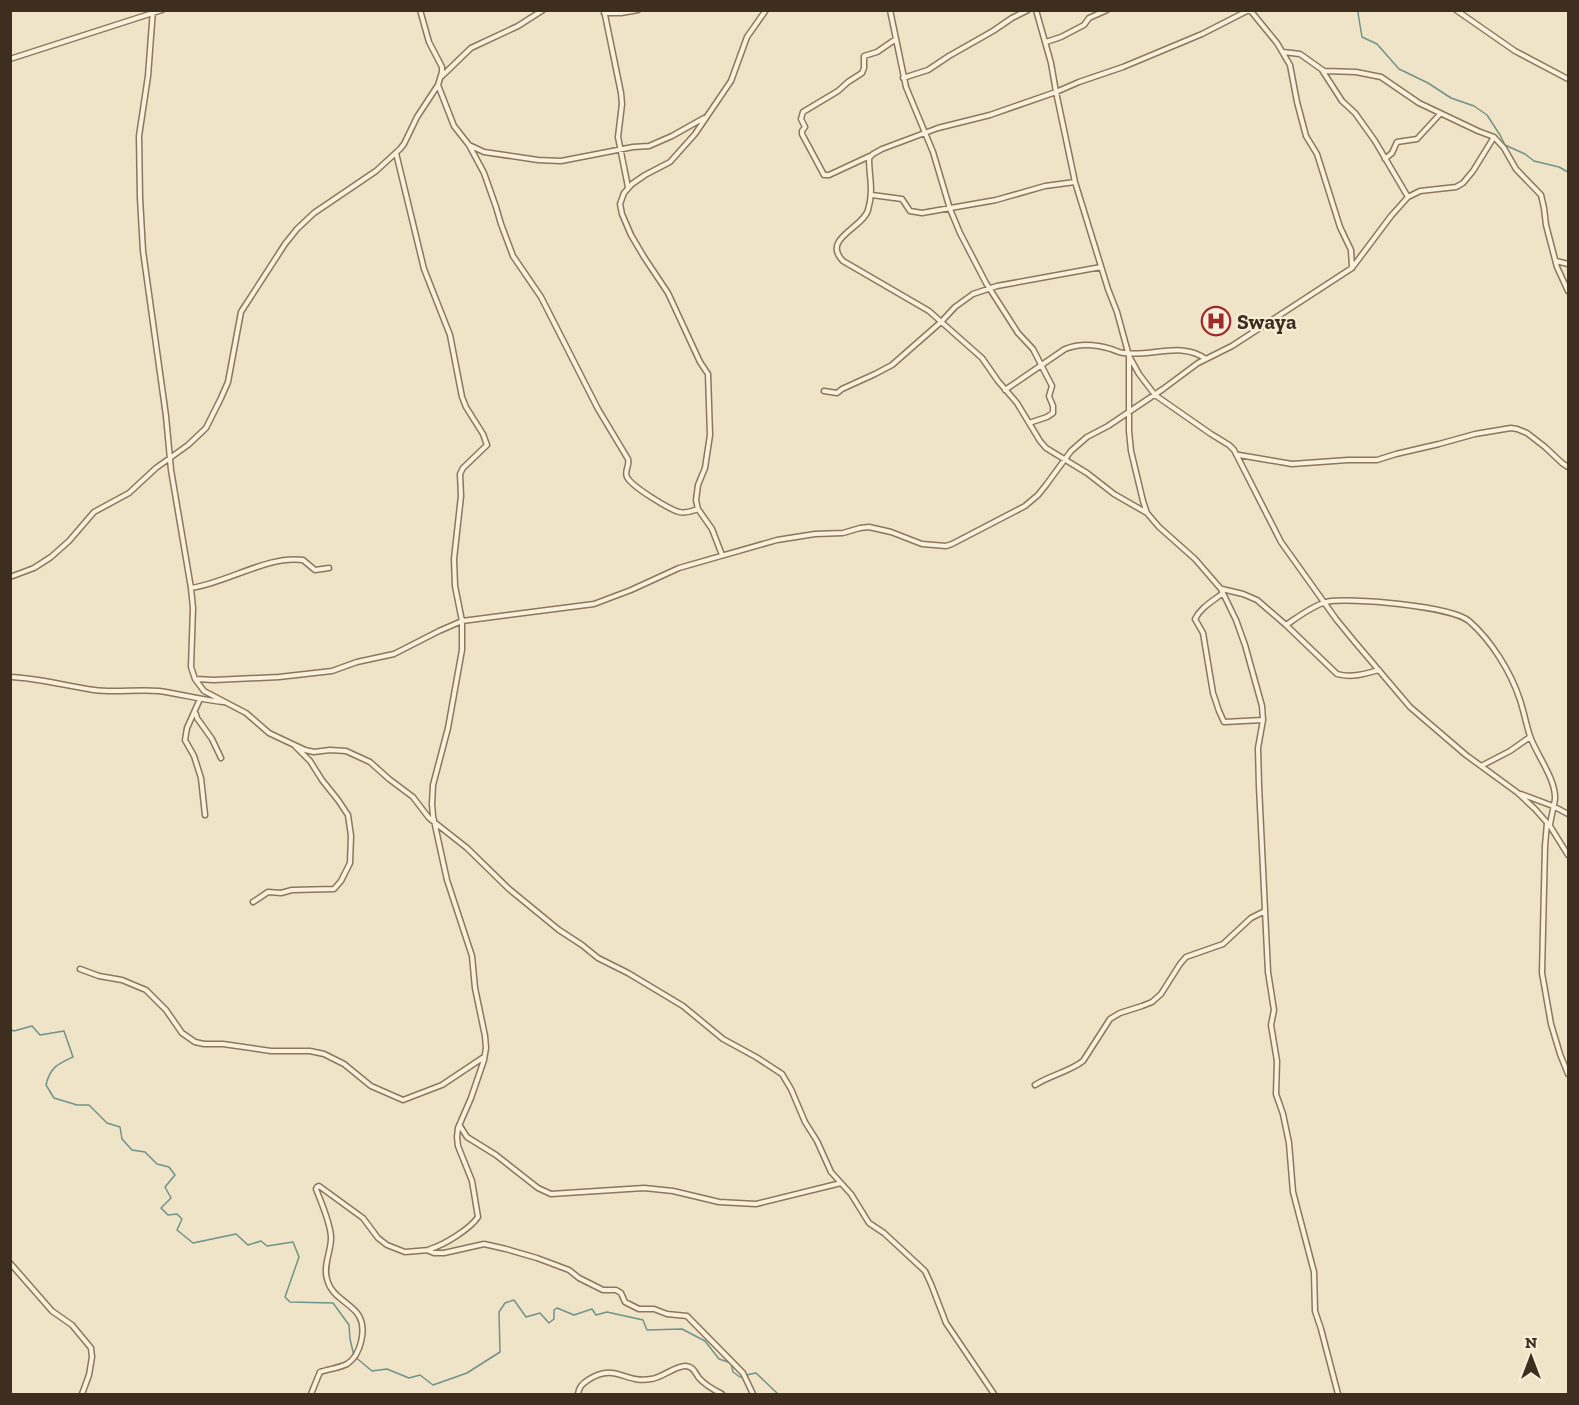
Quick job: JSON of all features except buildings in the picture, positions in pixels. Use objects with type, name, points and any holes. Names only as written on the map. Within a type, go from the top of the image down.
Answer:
[{"type":"street","points":[[10,59],[162,10]]},
{"type":"street","points":[[10,577],[34,568],[51,557],[69,541],[94,512],[129,493],[206,428],[228,382],[241,312],[285,244],[314,213],[376,171],[396,153],[404,144],[417,117],[438,85],[441,78],[441,64],[429,42],[420,10]]},
{"type":"street","points":[[441,78],[471,48],[518,26],[543,10]]},
{"type":"street","points":[[628,188],[618,130],[622,98],[604,12],[621,13],[638,10]]},
{"type":"street","points":[[722,555],[712,529],[698,509],[696,500],[705,468],[711,428],[708,374],[700,362],[668,293],[639,250],[624,220],[620,200],[638,179],[670,162],[695,134],[731,81],[747,37],[766,10]]},
{"type":"street","points":[[890,10],[903,78],[936,161],[950,209],[988,288],[1018,333],[1033,350],[1053,386],[1048,396],[1054,411],[1047,417],[1029,423]]},
{"type":"street","points":[[903,78],[928,70],[1028,10]]},
{"type":"street","points":[[1036,10],[1051,63],[1075,182],[1129,355],[1131,451],[1139,492],[1147,513],[1164,533],[1190,553],[1222,591],[1236,620],[1249,657],[1262,706],[1263,720],[1259,738],[1258,774],[1268,972],[1274,1010],[1271,1025],[1277,1061],[1276,1094],[1289,1143],[1294,1197],[1314,1272],[1315,1311],[1324,1337],[1338,1395]]},
{"type":"street","points":[[1046,42],[1084,25],[1089,18],[1107,10]]},
{"type":"street","points":[[896,39],[877,52],[864,56],[862,73],[803,112],[801,120],[806,127],[801,133],[824,175],[830,175],[882,149],[945,126],[990,115],[1123,67],[1191,39],[1249,10],[1283,52],[1292,72],[1306,136],[1317,154],[1340,227],[1351,250],[1352,268]]},
{"type":"street","points":[[1456,10],[1515,51],[1569,79]]},
{"type":"street","points":[[153,12],[148,76],[139,136],[143,251],[178,515],[191,588],[193,608],[191,667],[195,679],[204,691],[249,715],[266,732],[311,751],[340,750],[364,758],[413,797],[429,818],[483,862],[513,892],[559,930],[591,953],[678,1003],[723,1040],[782,1074],[829,1169],[853,1197],[872,1226],[884,1233],[925,1271],[946,1323],[994,1395]]},
{"type":"street","points":[[1283,52],[1300,54],[1322,70],[1342,101],[1355,113],[1372,138],[1408,197]]},
{"type":"street","points":[[1322,70],[1381,76],[1419,103],[1494,137],[1504,148],[1516,169],[1541,195],[1546,225],[1559,273],[1569,291]]},
{"type":"street","points":[[438,85],[454,126],[469,145],[484,173],[513,256],[541,297],[598,409],[628,459],[627,477],[652,497],[679,512],[687,513],[698,509]]},
{"type":"street","points":[[1385,159],[1392,153],[1397,142],[1417,139],[1440,114]]},
{"type":"street","points":[[469,145],[479,151],[492,154],[554,162],[648,146],[687,129],[707,116]]},
{"type":"street","points":[[195,679],[263,678],[325,672],[394,654],[462,621],[594,604],[679,568],[777,540],[815,534],[843,533],[864,527],[891,532],[928,545],[952,544],[1025,506],[1038,495],[1064,459],[1080,442],[1130,412],[1206,358],[1246,337],[1352,268],[1408,197],[1420,191],[1456,187],[1463,183],[1494,137]]},
{"type":"street","points":[[311,1395],[318,1374],[350,1361],[359,1350],[362,1333],[358,1315],[333,1292],[327,1281],[325,1266],[331,1232],[316,1189],[317,1186],[363,1218],[378,1238],[387,1245],[405,1252],[429,1250],[442,1245],[472,1224],[478,1217],[472,1181],[458,1146],[457,1137],[459,1125],[485,1056],[485,1036],[472,956],[447,880],[432,813],[432,791],[446,736],[462,645],[462,621],[455,585],[454,559],[460,474],[487,444],[462,397],[450,335],[424,268],[396,153]]},
{"type":"street","points":[[870,156],[872,195],[865,217],[839,242],[836,251],[838,256],[922,306],[982,358],[1017,403],[1046,448],[1087,473],[1114,494],[1147,513]]},
{"type":"street","points":[[872,195],[902,199],[908,210],[917,213],[996,200],[1055,184],[1075,182]]},
{"type":"street","points":[[1556,261],[1569,264]]},
{"type":"street","points":[[824,391],[837,393],[887,368],[904,356],[969,296],[988,288],[1101,267]]},
{"type":"street","points":[[1005,390],[1065,349],[1073,346],[1094,345],[1129,355],[1187,350],[1206,358]]},
{"type":"street","points":[[1129,355],[1139,374],[1155,395],[1228,445],[1238,455],[1281,542],[1343,628],[1410,707],[1452,744],[1518,793],[1548,824],[1569,855]]},
{"type":"street","points":[[1238,455],[1292,464],[1377,460],[1475,434],[1511,428],[1527,434],[1569,467]]},
{"type":"street","points":[[191,588],[209,585],[268,563],[284,560],[303,560],[315,570],[329,568]]},
{"type":"street","points":[[1263,720],[1224,722],[1216,704],[1203,633],[1195,619],[1203,608],[1222,591],[1243,594],[1257,600],[1337,674],[1359,675],[1379,670]]},
{"type":"street","points":[[1286,625],[1307,611],[1325,603],[1351,601],[1402,604],[1457,615],[1466,619],[1497,653],[1510,674],[1530,737],[1555,795],[1548,824],[1545,853],[1542,973],[1551,1024],[1569,1074]]},
{"type":"street","points":[[10,677],[52,681],[97,690],[159,692],[226,702]]},
{"type":"street","points":[[200,699],[187,728],[185,740],[194,755],[201,778],[205,815]]},
{"type":"street","points":[[196,710],[197,718],[210,736],[221,758]]},
{"type":"street","points":[[1481,766],[1510,751],[1530,737]]},
{"type":"street","points":[[253,902],[268,892],[334,889],[350,863],[351,836],[347,812],[310,761],[293,744]]},
{"type":"street","points":[[1518,793],[1569,814]]},
{"type":"street","points":[[1035,1085],[1083,1061],[1110,1019],[1158,997],[1186,957],[1221,946],[1239,932],[1251,918],[1265,911]]},
{"type":"street","points":[[80,969],[99,976],[122,980],[146,990],[166,1010],[182,1033],[195,1042],[272,1052],[306,1051],[324,1054],[344,1064],[370,1086],[404,1100],[442,1086],[485,1056]]},
{"type":"street","points":[[459,1125],[467,1137],[538,1188],[551,1194],[644,1188],[673,1191],[719,1202],[756,1204],[842,1183]]},
{"type":"street","points":[[429,1250],[432,1253],[444,1253],[483,1244],[526,1254],[569,1270],[603,1290],[616,1290],[621,1293],[625,1302],[633,1307],[644,1310],[654,1309],[670,1315],[684,1315],[693,1320],[743,1373],[753,1395]]},
{"type":"street","points":[[10,1263],[51,1311],[77,1329],[91,1348],[89,1375],[82,1395]]},
{"type":"street","points":[[578,1395],[579,1387],[584,1382],[602,1373],[609,1372],[650,1380],[686,1366],[693,1368],[702,1381],[722,1395]]},
{"type":"waterway","points":[[1359,10],[1362,37],[1377,44],[1399,69],[1428,83],[1451,98],[1474,106],[1487,115],[1505,145],[1534,161],[1559,167],[1568,172]]},
{"type":"waterway","points":[[10,1029],[14,1031],[32,1026],[40,1035],[64,1031],[73,1057],[55,1067],[46,1085],[54,1098],[77,1105],[89,1105],[107,1123],[120,1127],[122,1139],[132,1150],[145,1152],[157,1164],[169,1167],[175,1175],[165,1187],[171,1198],[161,1208],[168,1215],[177,1214],[182,1219],[177,1230],[193,1243],[236,1234],[248,1245],[261,1241],[267,1246],[293,1242],[299,1257],[285,1297],[290,1302],[333,1303],[349,1325],[354,1356],[372,1371],[387,1369],[409,1378],[420,1375],[433,1385],[467,1373],[500,1352],[499,1312],[505,1303],[514,1300],[526,1317],[540,1313],[549,1323],[554,1319],[554,1310],[557,1308],[574,1315],[592,1309],[596,1315],[607,1312],[643,1320],[647,1330],[682,1329],[705,1341],[719,1359],[731,1363],[733,1372],[742,1377]]},
{"type":"waterway","points":[[746,1375],[756,1373],[778,1394]]},
{"type":"place","name":"Swaya","points":[[1216,321]]}]
